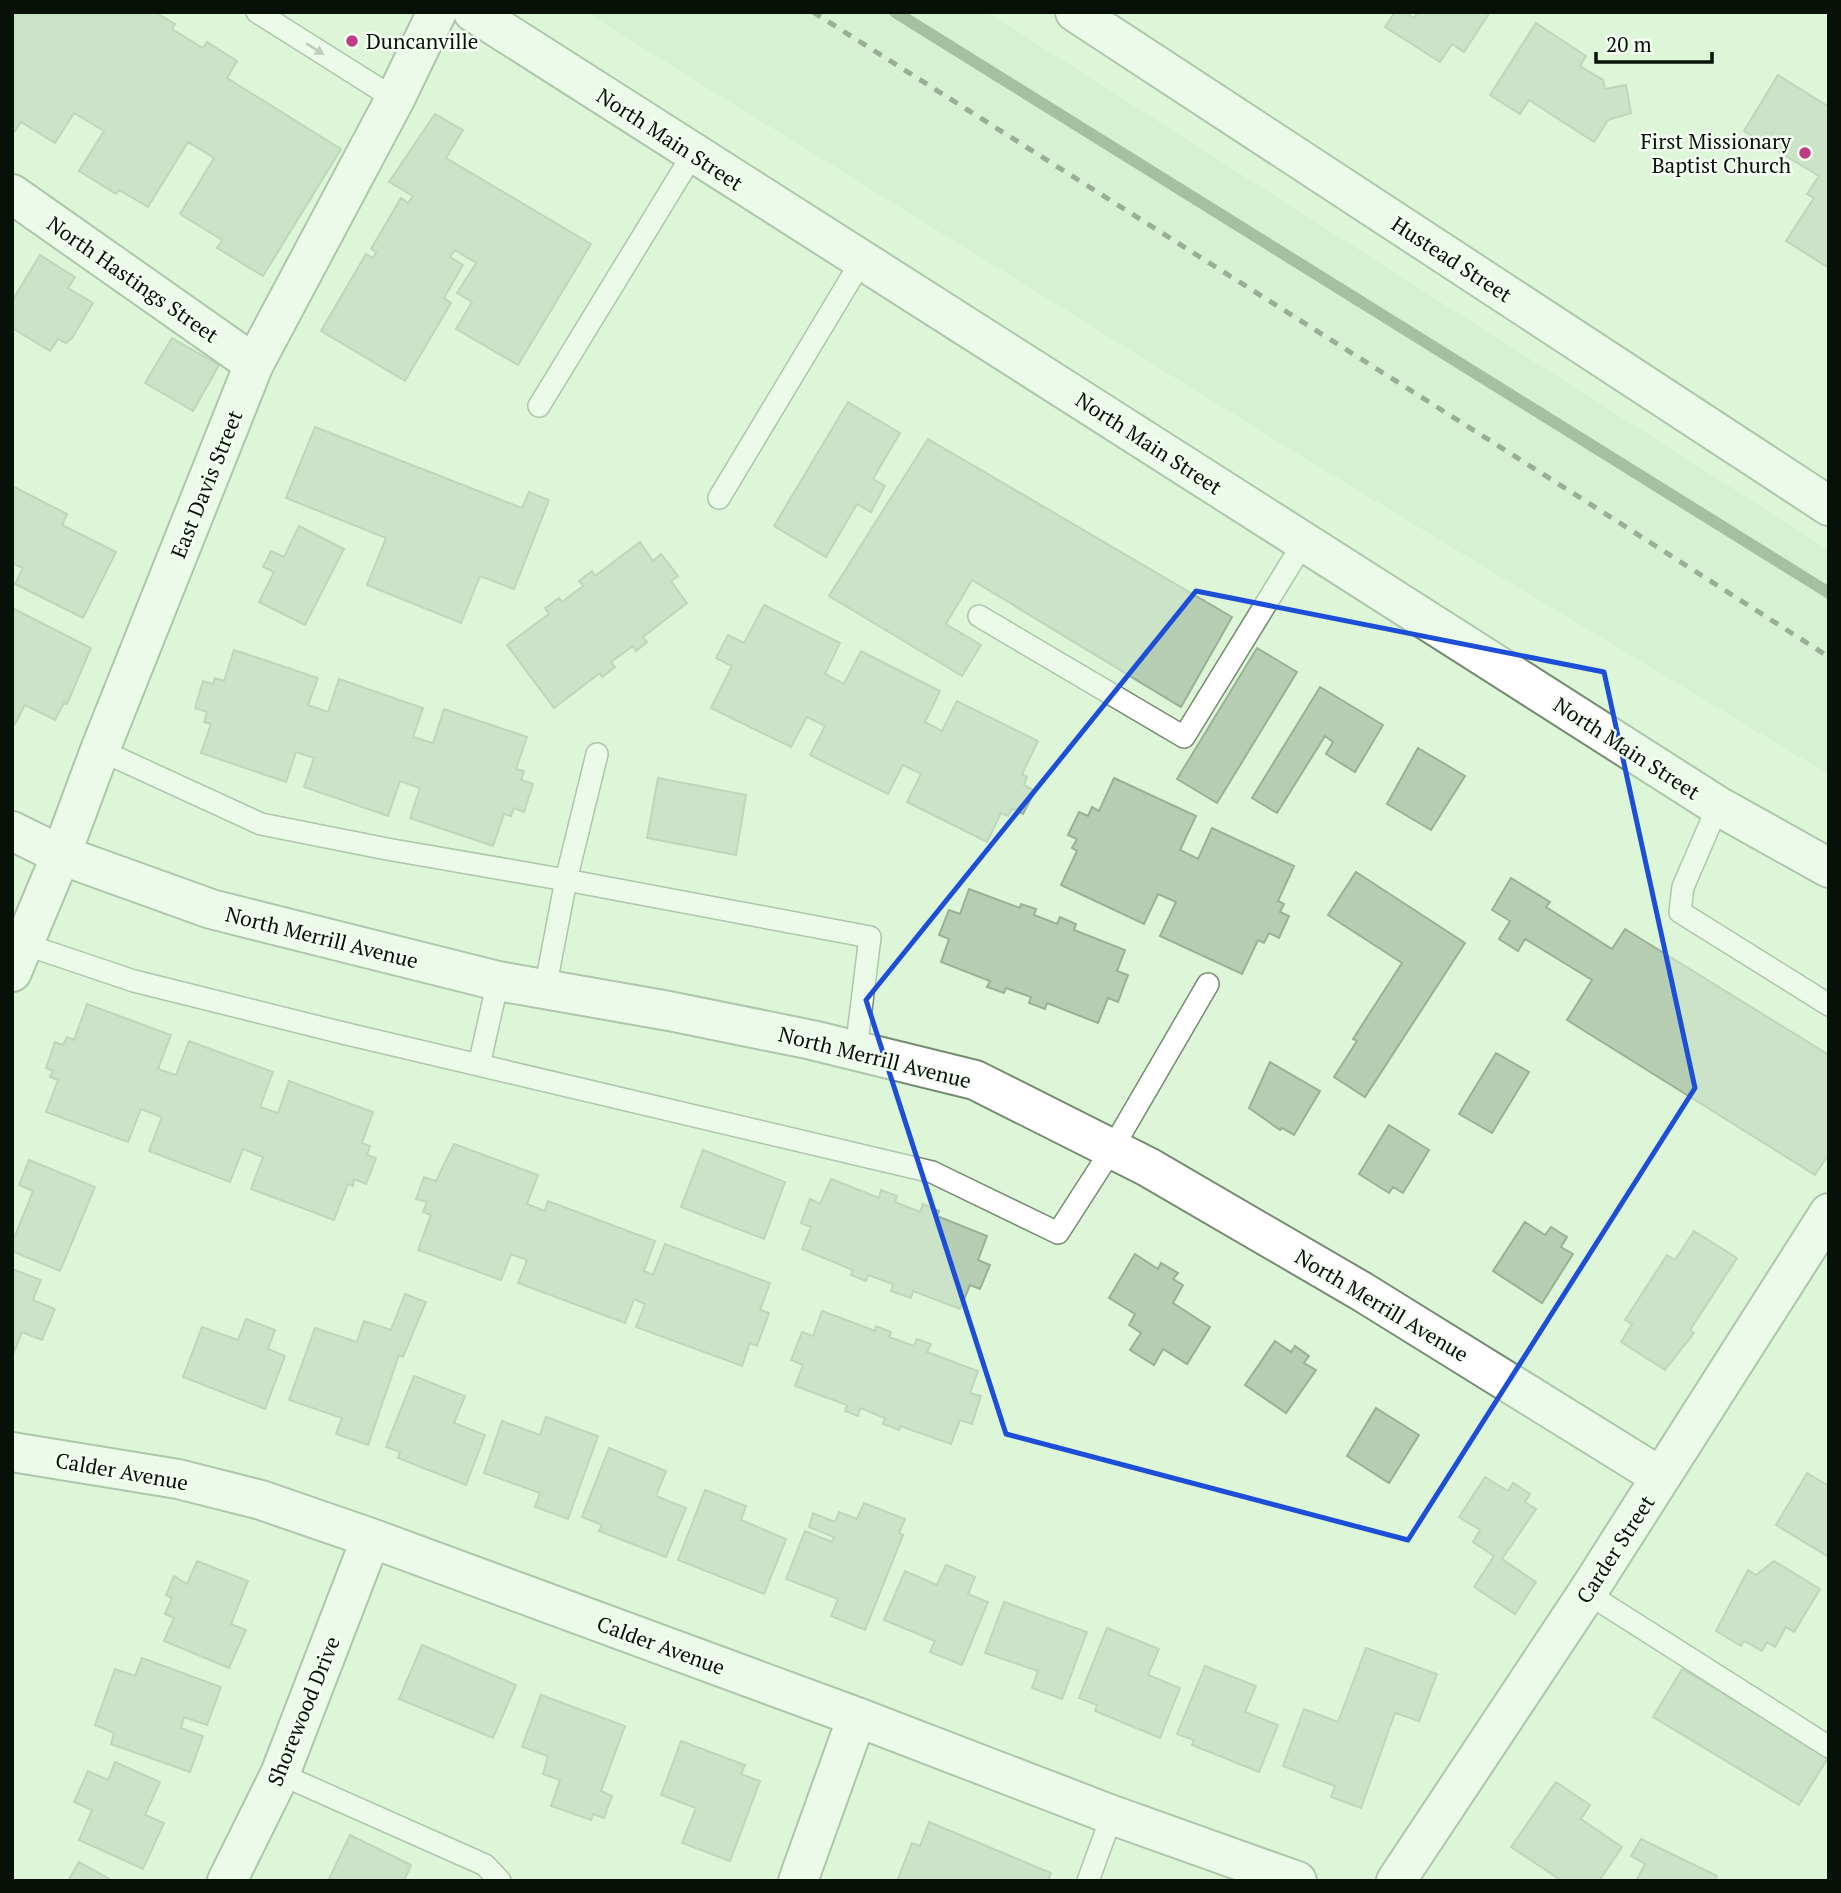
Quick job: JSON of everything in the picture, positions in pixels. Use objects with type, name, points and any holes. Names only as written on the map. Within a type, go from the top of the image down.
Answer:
[{"type":"street","name":"East Davis Street","points":[[18,958],[254,364],[395,99],[436,12]]},
{"type":"street","name":"North Main Street","points":[[472,12],[1717,806],[1829,868]]},
{"type":"street","name":"Hustead Street","points":[[1075,12],[1829,506]]},
{"type":"street","name":"North Hastings Street","points":[[12,194],[254,364]]},
{"type":"street","name":"North Merrill Avenue","points":[[12,831],[61,855],[211,909],[498,981],[812,1040],[975,1080],[1148,1167],[1361,1291],[1661,1477]]},
{"type":"street","name":"Carder Street","points":[[1396,1881],[1587,1593],[1829,1213]]},
{"type":"street","name":"Calder Avenue","points":[[12,1452],[178,1479],[261,1500],[371,1538],[857,1717],[1112,1815],[1297,1881]]},
{"type":"street","name":"Shorewood Drive","points":[[227,1881],[280,1774],[371,1538]]},
{"type":"street","points":[[798,1881],[857,1717]]},
{"type":"lane","points":[[257,12],[395,99]]},
{"type":"lane","points":[[539,406],[694,154]]},
{"type":"lane","points":[[719,498],[862,260]]},
{"type":"lane","points":[[979,616],[1184,737],[1304,542]]},
{"type":"lane","points":[[100,750],[261,824],[870,937],[856,1050]]},
{"type":"lane","points":[[545,989],[566,880],[597,754]]},
{"type":"lane","points":[[1717,806],[1683,887],[1679,912],[1829,1005]]},
{"type":"lane","points":[[18,958],[134,981],[932,1172],[1058,1233],[1112,1149],[1208,984]]},
{"type":"lane","points":[[479,1065],[498,981]]},
{"type":"lane","points":[[1587,1593],[1829,1747]]},
{"type":"lane","points":[[280,1774],[485,1865],[500,1881]]},
{"type":"lane","points":[[1088,1881],[1112,1815]]},
{"type":"highlighted area","points":[[1196,591],[1604,672],[1695,1088],[1408,1540],[1006,1434],[866,1000]]},
{"type":"shaded area","points":[[585,12],[987,12],[1829,550],[1829,775],[1309,461]]},
{"type":"building","points":[[12,12],[155,12],[175,24],[172,29],[203,48],[207,42],[237,61],[227,78],[341,149],[263,276],[217,248],[222,240],[180,214],[214,158],[188,142],[148,207],[119,190],[116,194],[79,171],[104,131],[74,113],[55,143],[21,122],[12,135]]},
{"type":"building","points":[[1395,12],[1404,12],[1414,18],[1418,12],[1490,12],[1464,52],[1452,44],[1440,62],[1385,27]]},
{"type":"building","points":[[1536,23],[1586,56],[1580,66],[1603,80],[1605,89],[1626,85],[1631,113],[1608,120],[1594,142],[1529,100],[1520,114],[1490,95]]},
{"type":"building","name":"First Missionary Baptist Church","points":[[1778,75],[1829,107],[1829,268],[1786,241],[1814,198],[1807,194],[1819,176],[1744,131]]},
{"type":"building","points":[[435,114],[463,130],[446,158],[591,244],[518,365],[456,329],[472,302],[457,293],[476,263],[455,250],[450,257],[463,265],[444,298],[451,303],[405,381],[321,331],[366,254],[373,258],[376,252],[371,249],[401,198],[408,203],[413,196],[389,182]]},
{"type":"building","points":[[40,255],[75,277],[68,288],[93,303],[72,338],[66,343],[58,339],[50,351],[12,328],[12,301]]},
{"type":"building","points":[[172,338],[219,365],[193,411],[145,383]]},
{"type":"building","points":[[848,402],[900,433],[873,479],[885,486],[871,512],[857,504],[826,557],[774,526]]},
{"type":"building","points":[[315,427],[522,508],[529,492],[549,500],[514,589],[480,576],[461,623],[367,585],[386,538],[286,498]]},
{"type":"building","points":[[928,439],[1232,617],[1181,707],[972,580],[946,624],[981,645],[962,676],[829,596]]},
{"type":"building","points":[[14,487],[67,514],[62,525],[116,552],[83,618],[15,584],[23,568],[12,563]]},
{"type":"building","points":[[299,526],[344,549],[305,625],[259,602],[274,572],[263,567],[271,551],[284,557]]},
{"type":"building","points":[[640,542],[653,561],[661,554],[678,576],[671,581],[687,603],[643,637],[647,642],[636,651],[633,646],[611,662],[615,667],[602,677],[600,673],[554,708],[507,645],[549,614],[545,608],[559,598],[562,602],[583,586],[579,581],[592,571],[595,576]]},
{"type":"building","points":[[764,605],[840,643],[825,674],[844,684],[861,651],[940,691],[925,722],[942,731],[957,701],[1038,741],[1022,774],[1027,777],[1024,785],[1035,791],[1023,814],[1012,808],[1008,816],[1001,813],[987,842],[907,802],[921,774],[903,765],[888,794],[810,755],[825,726],[807,717],[791,747],[711,708],[732,666],[716,658],[728,635],[744,643]]},
{"type":"building","points":[[12,608],[91,648],[67,704],[64,703],[55,720],[25,705],[15,724],[12,723]]},
{"type":"building","points":[[1257,648],[1297,672],[1217,803],[1177,779]]},
{"type":"building","points":[[234,650],[318,678],[308,705],[328,712],[339,679],[423,708],[413,737],[433,743],[444,709],[527,737],[516,769],[524,771],[521,780],[533,784],[524,812],[514,808],[511,816],[504,814],[493,846],[410,818],[420,788],[400,781],[388,816],[304,787],[314,758],[296,752],[286,782],[201,753],[211,724],[204,722],[207,712],[195,708],[203,681],[213,684],[215,678],[224,681]]},
{"type":"building","points":[[1320,687],[1383,725],[1355,772],[1326,754],[1333,742],[1325,736],[1277,813],[1252,798]]},
{"type":"building","points":[[1418,748],[1465,776],[1431,830],[1387,804]]},
{"type":"building","points":[[658,778],[746,795],[736,855],[647,838]]},
{"type":"building","points":[[1114,778],[1196,816],[1180,850],[1198,859],[1212,828],[1294,866],[1278,901],[1284,904],[1280,912],[1289,916],[1279,938],[1269,933],[1264,943],[1258,940],[1242,974],[1160,936],[1176,902],[1158,894],[1144,924],[1061,885],[1077,851],[1072,848],[1077,839],[1068,835],[1079,812],[1088,816],[1092,807],[1099,811]]},
{"type":"building","points":[[1356,872],[1465,943],[1365,1097],[1334,1077],[1357,1041],[1353,1039],[1402,963],[1328,915]]},
{"type":"building","points":[[1511,878],[1550,902],[1546,907],[1612,949],[1625,929],[1829,1055],[1829,1154],[1815,1175],[1567,1020],[1592,980],[1525,939],[1518,951],[1499,939],[1510,921],[1492,910]]},
{"type":"building","points":[[969,889],[1020,908],[1021,904],[1036,909],[1034,915],[1057,924],[1060,917],[1076,924],[1074,930],[1125,950],[1117,971],[1128,975],[1118,1002],[1108,998],[1098,1023],[1047,1003],[1045,1009],[1029,1003],[1031,997],[1006,988],[1004,993],[987,987],[990,981],[941,962],[949,939],[939,935],[949,910],[960,914]]},
{"type":"building","points":[[87,1004],[171,1035],[158,1069],[176,1075],[189,1041],[273,1072],[260,1107],[278,1113],[289,1081],[373,1112],[362,1143],[370,1146],[367,1155],[376,1158],[366,1184],[354,1179],[353,1186],[348,1184],[334,1220],[251,1189],[263,1157],[243,1149],[230,1182],[149,1151],[162,1117],[141,1109],[128,1142],[46,1112],[58,1080],[50,1077],[53,1071],[46,1068],[55,1042],[63,1045],[67,1037],[74,1040]]},
{"type":"building","points":[[1496,1053],[1529,1072],[1492,1133],[1459,1114]]},
{"type":"building","points":[[1270,1062],[1320,1091],[1294,1135],[1282,1128],[1280,1130],[1249,1108]]},
{"type":"building","points":[[1389,1125],[1429,1150],[1403,1193],[1393,1187],[1389,1193],[1359,1174]]},
{"type":"building","points":[[454,1144],[538,1175],[527,1204],[545,1211],[548,1201],[655,1241],[644,1271],[653,1275],[665,1244],[770,1283],[760,1310],[769,1313],[757,1346],[750,1343],[742,1366],[636,1327],[645,1304],[634,1299],[625,1323],[518,1283],[527,1260],[511,1254],[501,1280],[418,1250],[431,1215],[423,1212],[427,1202],[416,1199],[424,1177],[436,1181]]},
{"type":"building","points":[[703,1150],[785,1182],[764,1239],[681,1207]]},
{"type":"building","points":[[29,1160],[95,1187],[60,1271],[12,1251],[12,1243],[33,1191],[19,1185]]},
{"type":"building","points":[[831,1179],[879,1198],[881,1190],[897,1196],[895,1202],[920,1212],[923,1204],[939,1211],[937,1216],[987,1236],[978,1260],[990,1265],[980,1289],[970,1285],[960,1309],[913,1291],[911,1298],[891,1291],[893,1284],[868,1275],[866,1281],[851,1275],[853,1270],[802,1249],[811,1227],[801,1223],[810,1199],[820,1204]]},
{"type":"building","points":[[1525,1222],[1545,1235],[1551,1227],[1567,1237],[1561,1247],[1573,1254],[1542,1303],[1493,1271]]},
{"type":"building","points":[[1694,1231],[1737,1258],[1690,1330],[1694,1333],[1665,1370],[1621,1342],[1632,1324],[1625,1320],[1667,1255],[1675,1260]]},
{"type":"building","points":[[1135,1254],[1158,1269],[1161,1263],[1178,1273],[1173,1279],[1183,1285],[1173,1303],[1210,1327],[1187,1364],[1163,1349],[1154,1365],[1130,1350],[1141,1333],[1129,1325],[1135,1314],[1109,1298]]},
{"type":"building","points":[[12,1269],[41,1280],[33,1300],[55,1309],[42,1340],[22,1332],[12,1357]]},
{"type":"building","points":[[405,1294],[426,1302],[403,1357],[399,1355],[368,1445],[336,1434],[342,1418],[289,1400],[315,1328],[357,1342],[364,1321],[391,1330]]},
{"type":"building","points":[[822,1311],[875,1331],[876,1326],[891,1332],[889,1337],[914,1346],[917,1339],[931,1344],[927,1352],[978,1371],[970,1393],[981,1396],[972,1424],[960,1420],[951,1444],[900,1426],[899,1430],[883,1424],[885,1418],[860,1408],[858,1416],[845,1411],[847,1405],[795,1386],[803,1365],[791,1360],[802,1332],[813,1336]]},
{"type":"building","points":[[246,1319],[275,1330],[268,1349],[285,1356],[265,1409],[183,1377],[202,1327],[238,1340]]},
{"type":"building","points":[[1275,1341],[1291,1352],[1295,1346],[1309,1356],[1304,1363],[1316,1370],[1286,1413],[1245,1385]]},
{"type":"building","points":[[414,1376],[465,1396],[454,1423],[485,1435],[466,1485],[398,1458],[400,1452],[386,1447]]},
{"type":"building","points":[[1376,1408],[1419,1435],[1389,1483],[1347,1456]]},
{"type":"building","points":[[546,1417],[598,1436],[568,1519],[535,1507],[540,1493],[484,1473],[502,1421],[540,1435]]},
{"type":"building","points":[[609,1448],[666,1471],[656,1496],[686,1508],[666,1557],[599,1531],[602,1525],[582,1517]]},
{"type":"building","points":[[1807,1473],[1829,1486],[1829,1557],[1776,1525]]},
{"type":"building","points":[[1485,1477],[1508,1491],[1513,1483],[1530,1494],[1525,1502],[1536,1509],[1502,1559],[1536,1582],[1515,1614],[1474,1587],[1494,1556],[1473,1542],[1480,1530],[1459,1517]]},
{"type":"building","points":[[705,1490],[746,1506],[741,1520],[786,1539],[764,1594],[678,1560]]},
{"type":"building","points":[[864,1503],[905,1519],[899,1533],[903,1535],[865,1630],[831,1616],[838,1599],[786,1579],[805,1531],[832,1542],[834,1537],[809,1527],[813,1513],[835,1522],[839,1512],[857,1519]]},
{"type":"building","points":[[197,1561],[248,1581],[231,1624],[246,1630],[229,1668],[164,1641],[174,1618],[165,1614],[172,1598],[166,1595],[174,1576],[187,1584]]},
{"type":"building","points":[[1774,1561],[1820,1589],[1794,1632],[1786,1627],[1775,1647],[1767,1642],[1762,1651],[1744,1641],[1741,1646],[1716,1631],[1748,1570],[1756,1575]]},
{"type":"building","points":[[946,1565],[975,1577],[968,1594],[988,1602],[962,1665],[930,1652],[935,1641],[884,1620],[905,1571],[937,1585]]},
{"type":"building","points":[[1004,1602],[1087,1632],[1062,1699],[1032,1688],[1038,1671],[985,1653]]},
{"type":"building","points":[[1107,1628],[1159,1649],[1148,1675],[1180,1688],[1160,1738],[1095,1711],[1097,1705],[1079,1698]]},
{"type":"building","points":[[422,1645],[516,1685],[493,1738],[399,1699]]},
{"type":"building","points":[[1366,1648],[1437,1674],[1419,1721],[1395,1713],[1361,1808],[1331,1797],[1335,1786],[1283,1766],[1304,1709],[1338,1722]]},
{"type":"building","points":[[142,1658],[221,1687],[207,1725],[184,1717],[181,1728],[203,1736],[190,1772],[111,1744],[114,1733],[95,1725],[115,1669],[135,1676]]},
{"type":"building","points":[[1205,1666],[1256,1686],[1245,1712],[1278,1725],[1259,1772],[1192,1745],[1194,1740],[1177,1734]]},
{"type":"building","points":[[1682,1669],[1829,1756],[1799,1805],[1653,1717]]},
{"type":"building","points":[[541,1695],[625,1726],[601,1791],[612,1796],[604,1818],[593,1814],[591,1820],[551,1806],[560,1780],[543,1774],[548,1756],[522,1747]]},
{"type":"building","points":[[681,1741],[745,1765],[741,1774],[760,1781],[730,1861],[682,1843],[696,1808],[661,1795]]},
{"type":"building","points":[[115,1762],[160,1782],[145,1815],[164,1823],[143,1869],[79,1840],[92,1810],[74,1802],[88,1771],[108,1780]]},
{"type":"building","points":[[1556,1782],[1590,1805],[1581,1819],[1622,1847],[1599,1881],[1562,1881],[1511,1847]]},
{"type":"building","points":[[929,1822],[1051,1873],[1048,1881],[897,1881],[912,1843],[920,1846]]},
{"type":"building","points":[[350,1835],[411,1865],[404,1881],[328,1881]]},
{"type":"building","points":[[1641,1839],[1717,1876],[1714,1881],[1636,1881],[1645,1864],[1631,1856]]},
{"type":"building","points":[[79,1862],[113,1881],[68,1881]]},
{"type":"waterway","points":[[895,12],[1829,593]]},
{"type":"railway","points":[[813,12],[1829,657]]},
{"type":"place","name":"Duncanville","points":[[352,41]]},
{"type":"place","name":"First Missionary Baptist Church","points":[[1805,153]]}]
